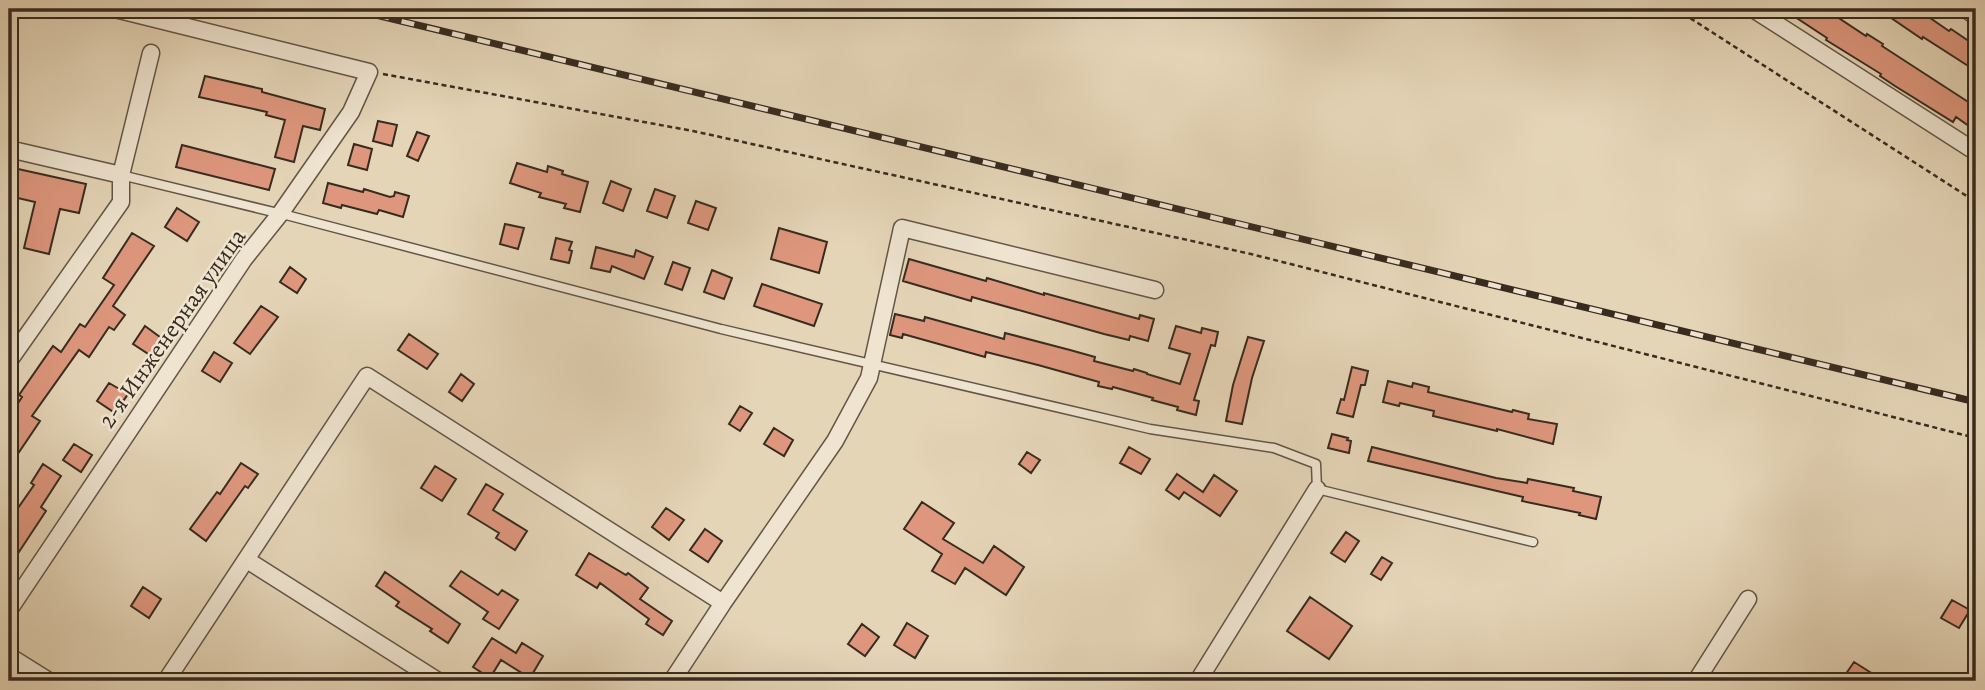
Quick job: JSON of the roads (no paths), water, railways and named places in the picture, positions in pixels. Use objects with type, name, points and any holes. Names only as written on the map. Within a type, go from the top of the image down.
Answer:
[{"type":"street","name":"2-я Инженерная улица","points":[[9,610],[244,259],[280,214],[351,113],[369,72],[115,9]]},
{"type":"street","points":[[1753,9],[1976,152]]},
{"type":"street","points":[[9,360],[121,202],[121,175],[151,52]]},
{"type":"street","points":[[9,149],[121,175]]},
{"type":"street","points":[[672,681],[835,441],[869,378],[902,228],[1155,290]]},
{"type":"street","points":[[166,681],[368,376],[723,603]]},
{"type":"street","points":[[1198,681],[1317,489]]},
{"type":"street","points":[[247,560],[438,681]]},
{"type":"street","points":[[1696,681],[1748,599]]},
{"type":"street","points":[[9,656],[49,681]]},
{"type":"lane","points":[[1958,9],[1976,21]]},
{"type":"lane","points":[[121,175],[872,366],[1150,429],[1275,448],[1316,464],[1317,489],[1533,542]]},
{"type":"railway","points":[[351,9],[1976,402]]}]
